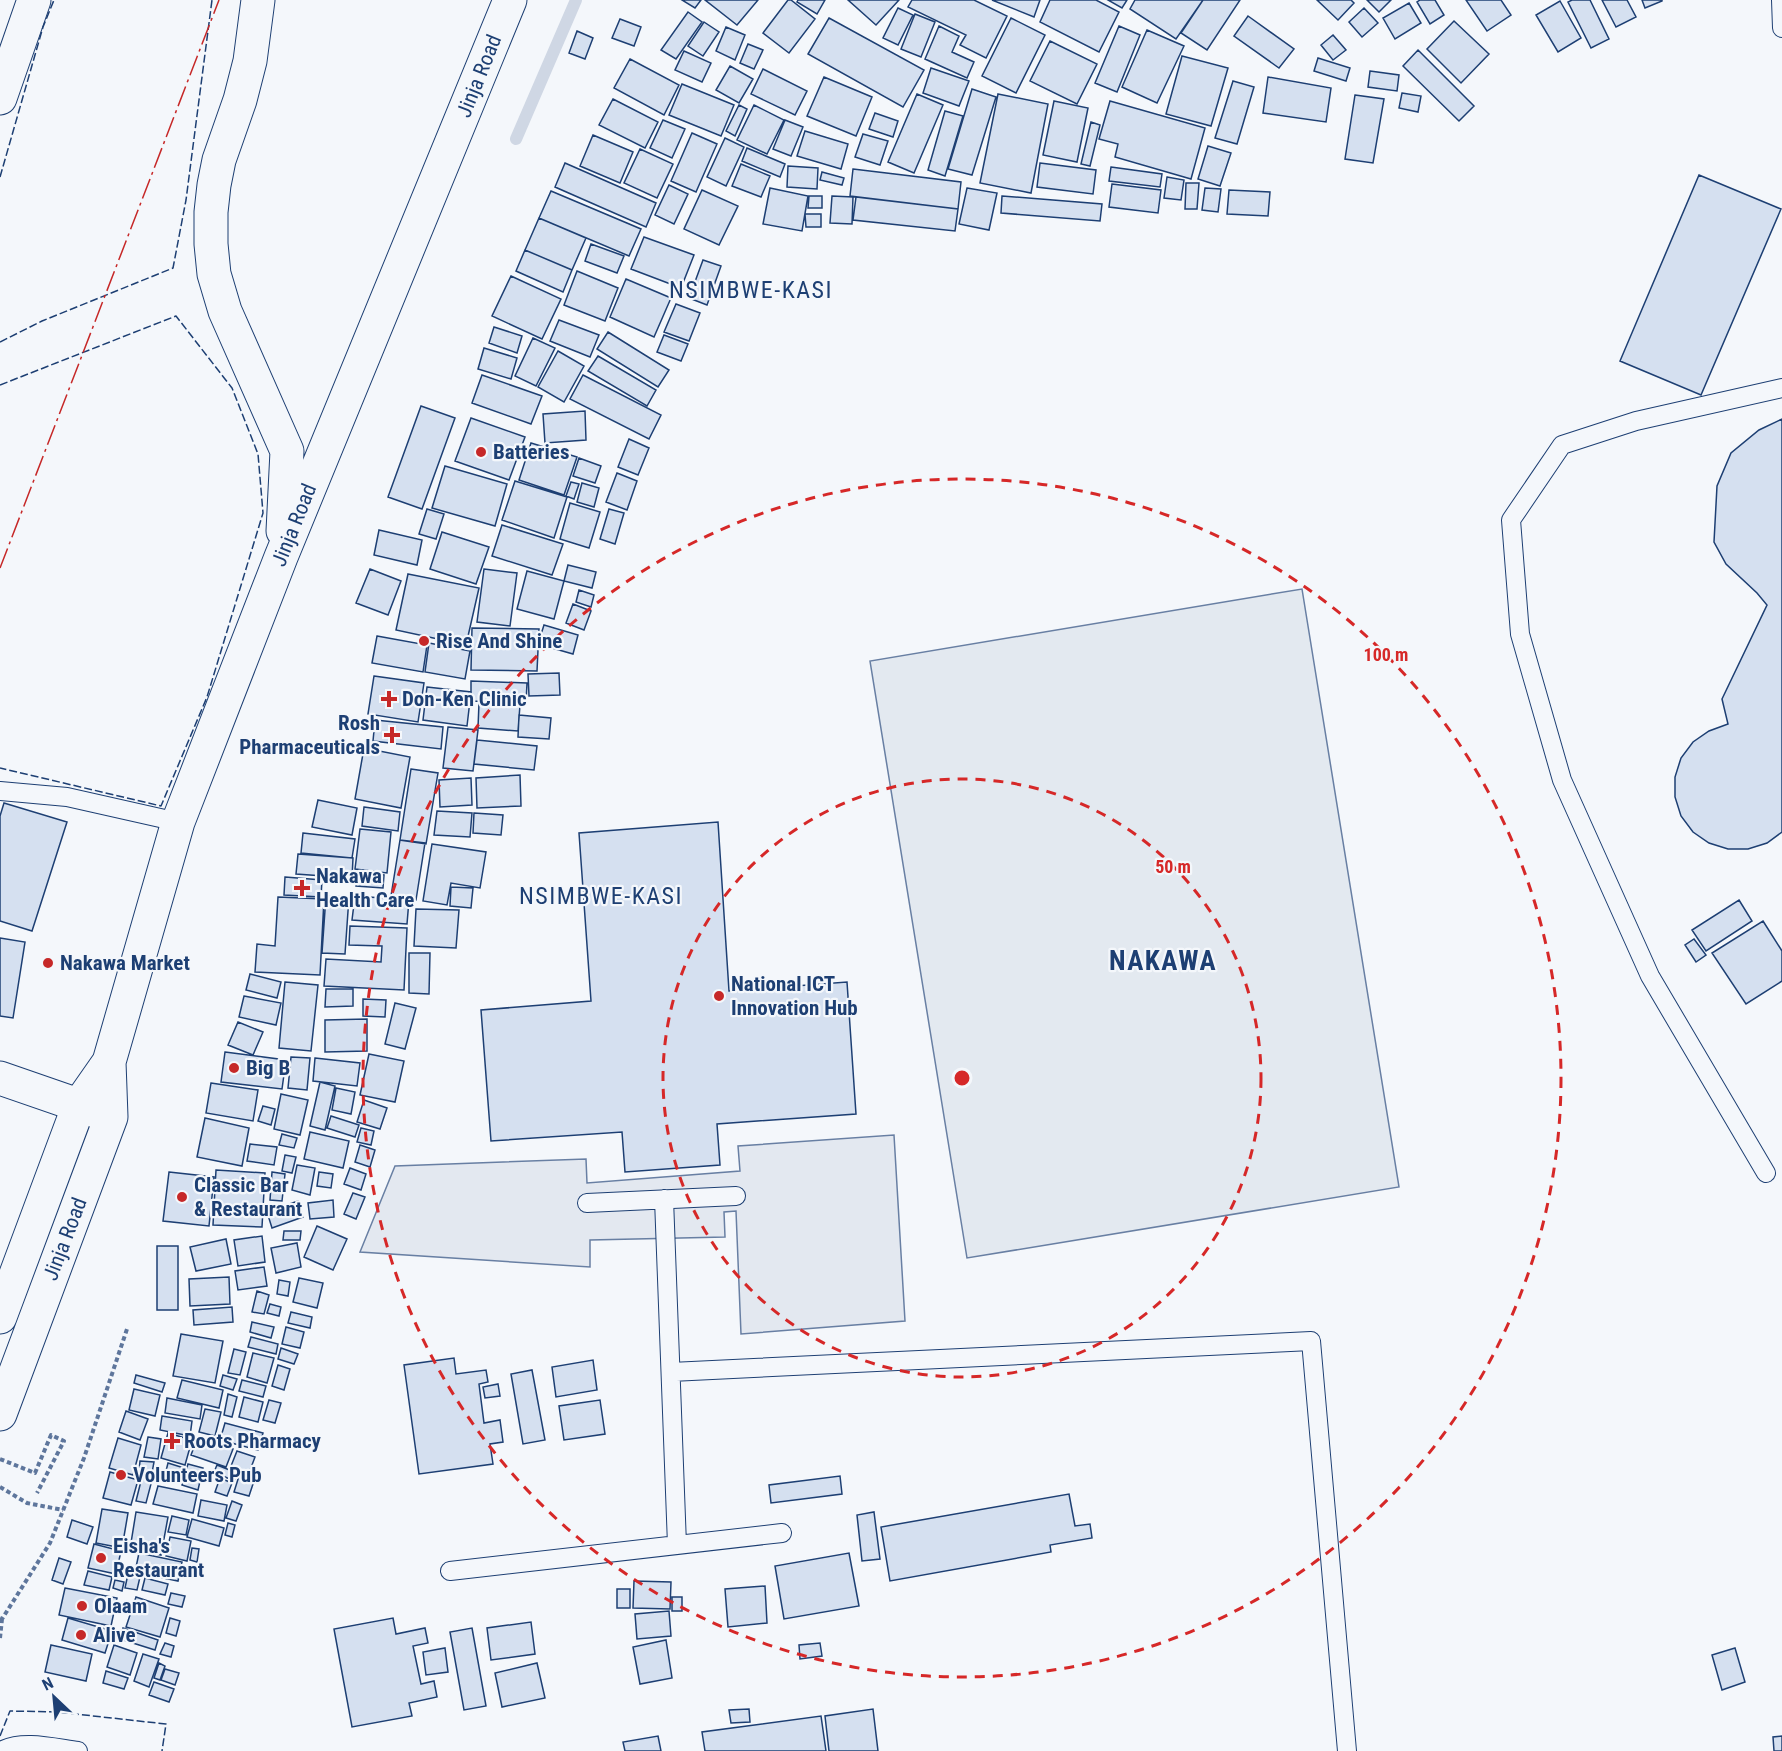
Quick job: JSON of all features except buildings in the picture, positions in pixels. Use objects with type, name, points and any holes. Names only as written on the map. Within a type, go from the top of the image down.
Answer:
[{"type":"main road","points":[[0,98],[34,0]]},
{"type":"main road","points":[[258,0],[250,61],[240,100],[219,160],[214,185],[211,244],[214,274],[225,311],[287,451],[281,557]]},
{"type":"main road","name":"Jinja Road","points":[[0,1414],[111,1117],[109,1062],[178,822],[281,557],[510,0]]},
{"type":"main road","name":"Jinja Road","points":[[0,1317],[79,1105],[109,1062]]},
{"type":"main road","points":[[0,1078],[111,1117]]},
{"type":"lane","points":[[1781,0],[1782,28]]},
{"type":"lane","points":[[1766,1173],[1650,976],[1562,780],[1520,634],[1511,520],[1562,446],[1636,421],[1782,387]]},
{"type":"lane","points":[[0,791],[67,796],[178,822]]},
{"type":"lane","points":[[587,1203],[736,1196]]},
{"type":"lane","points":[[664,1199],[677,1545]]},
{"type":"lane","points":[[671,1372],[1311,1341],[1347,1751]]},
{"type":"lane","points":[[450,1571],[782,1533]]},
{"type":"lane","points":[[1,1751],[10,1746],[30,1745],[78,1751]]},
{"type":"path","points":[[0,1638],[1,1618],[50,1543],[84,1458],[127,1329]]},
{"type":"path","points":[[0,1459],[35,1473],[51,1435],[64,1441],[37,1493]]},
{"type":"path","points":[[0,1487],[27,1503],[63,1510]]},
{"type":"shaded area","points":[[1302,589],[1399,1187],[967,1258],[870,661]]},
{"type":"shaded area","points":[[894,1135],[905,1321],[741,1334],[736,1211],[724,1212],[725,1237],[590,1240],[590,1267],[360,1252],[395,1166],[586,1159],[587,1183],[740,1171],[738,1146]]},
{"type":"waterway","points":[[516,139],[576,0]]},
{"type":"fence","points":[[0,177],[43,27],[54,0]]},
{"type":"fence","points":[[0,342],[42,321],[173,268],[186,200],[212,0]]},
{"type":"fence","points":[[0,385],[176,316],[232,388],[258,454],[263,513],[207,697],[161,806],[0,768]]},
{"type":"fence","points":[[0,1736],[10,1711],[57,1712],[166,1724],[162,1751]]},
{"type":"power","points":[[0,568],[219,0]]},
{"type":"place","name":"Batteries","points":[[481,452]]},
{"type":"place","name":"Rise And Shine","points":[[424,641]]},
{"type":"place","name":"Don-Ken Clinic","points":[[389,699]]},
{"type":"place","name":"Rosh Pharmaceuticals","points":[[392,735]]},
{"type":"place","name":"Nakawa Health Care","points":[[302,888]]},
{"type":"place","name":"Nakawa Market","points":[[48,963]]},
{"type":"place","name":"National ICT Innovation Hub","points":[[719,996]]},
{"type":"place","name":"Big B","points":[[234,1068]]},
{"type":"place","name":"Classic Bar & Restaurant","points":[[182,1197]]},
{"type":"place","name":"Roots Pharmacy","points":[[172,1441]]},
{"type":"place","name":"Volunteers Pub","points":[[121,1475]]},
{"type":"place","name":"Eisha's Restaurant","points":[[101,1558]]},
{"type":"place","name":"Olaam","points":[[82,1606]]},
{"type":"place","name":"Alive","points":[[81,1635]]},
{"type":"district","name":"NSIMBWE-KASI","points":[[751,290]]},
{"type":"district","name":"NSIMBWE-KASI","points":[[601,896]]},
{"type":"district","name":"NAKAWA","points":[[1163,961]]}]
